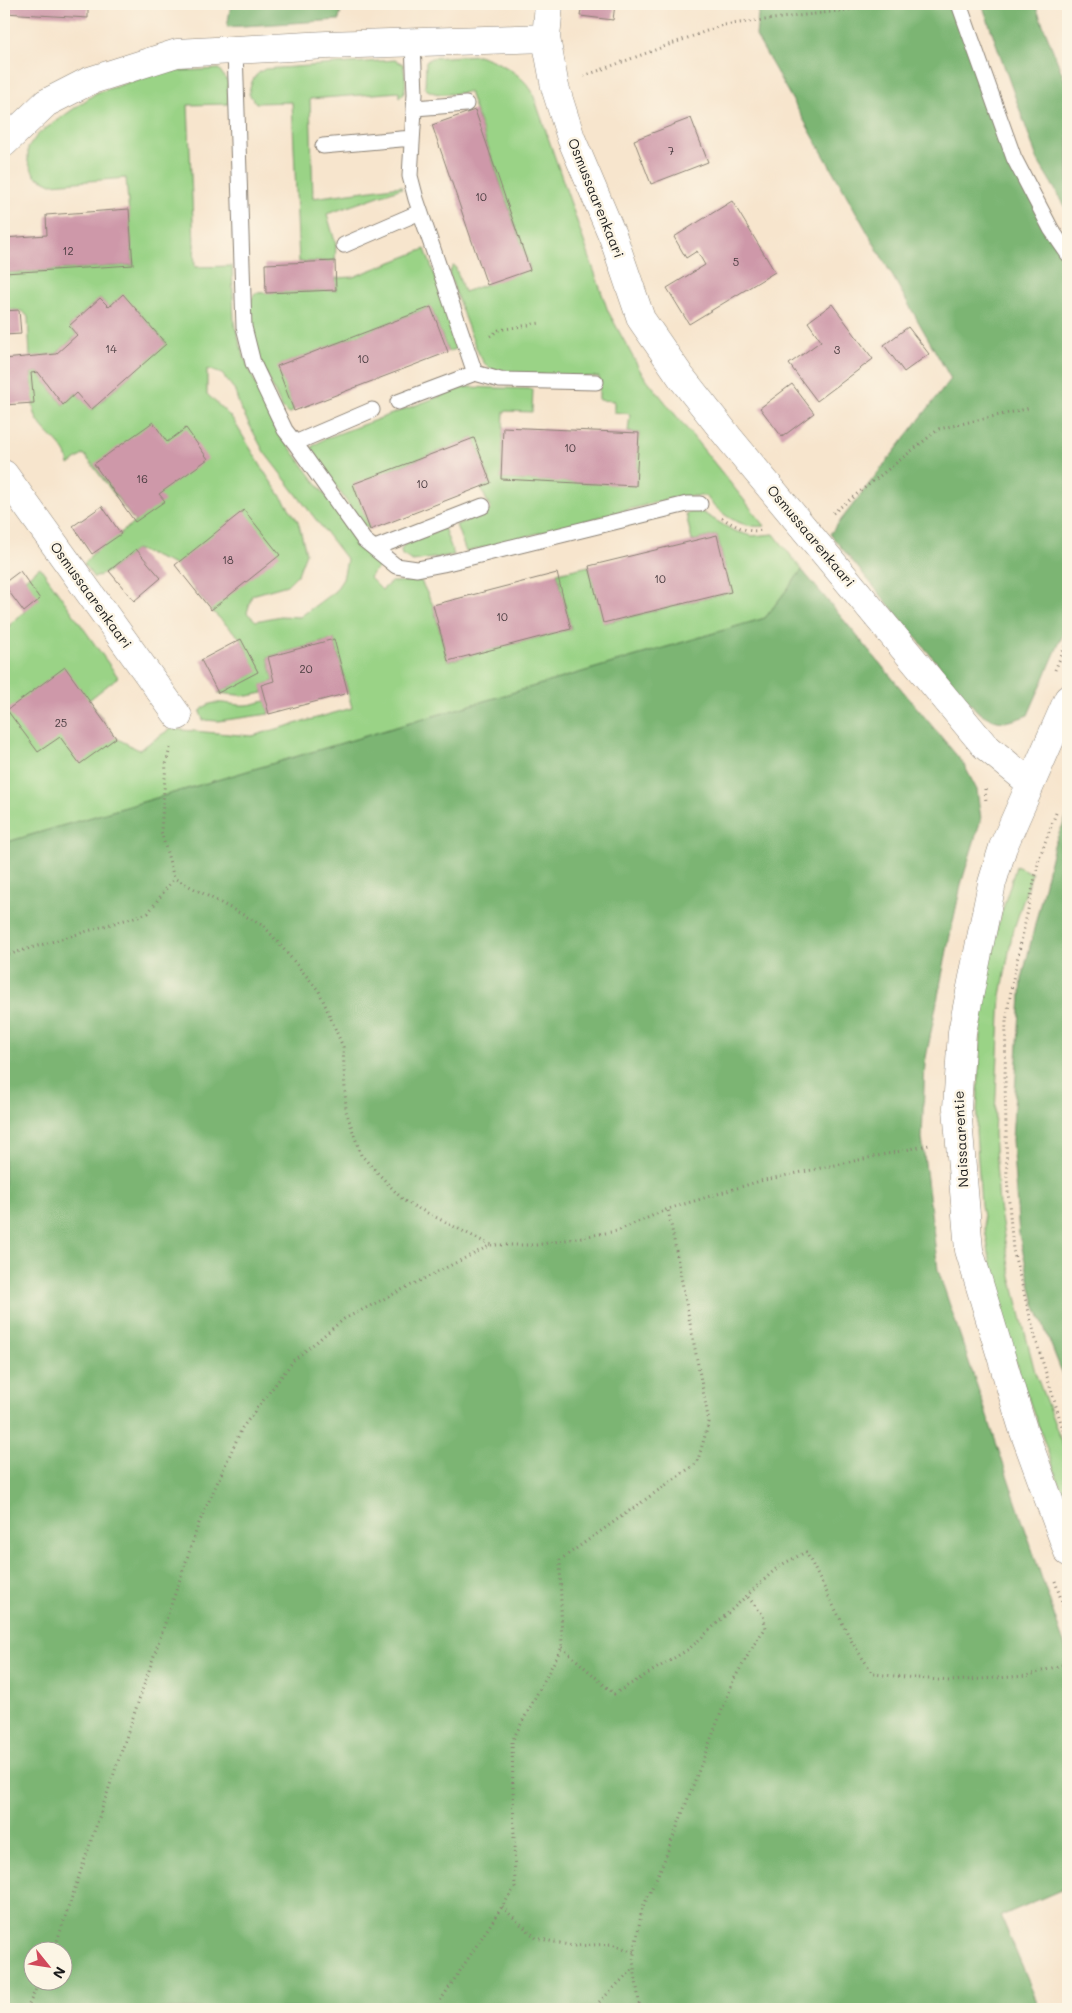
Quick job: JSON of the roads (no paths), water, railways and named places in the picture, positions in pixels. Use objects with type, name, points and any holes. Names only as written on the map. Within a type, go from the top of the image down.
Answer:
[{"type":"street","name":"Osmussaarenkaari","points":[[549,4],[546,38],[555,86],[572,138],[613,237],[641,319],[681,377],[717,422],[984,744],[1030,783]]},
{"type":"street","points":[[4,143],[46,103],[89,82],[177,54],[327,45],[546,38]]},
{"type":"street","name":"Osmussaarenkaari","points":[[4,474],[178,716]]},
{"type":"street","name":"Naissaarentie","points":[[1068,699],[1003,847],[992,883],[962,1032],[957,1108],[969,1250],[1023,1429],[1068,1552]]},
{"type":"lane","points":[[959,4],[1014,158],[1051,229],[1068,254]]},
{"type":"lane","points":[[413,43],[414,108],[410,176],[420,212],[475,373]]},
{"type":"lane","points":[[235,50],[244,328],[253,363],[285,430],[364,540],[396,566],[417,569],[687,504],[700,504]]},
{"type":"lane","points":[[414,108],[466,104]]},
{"type":"lane","points":[[323,146],[412,138]]},
{"type":"lane","points":[[344,245],[420,212]]},
{"type":"lane","points":[[398,402],[475,373],[500,380],[596,382]]},
{"type":"lane","points":[[296,443],[372,410]]},
{"type":"lane","points":[[375,548],[483,506]]}]
